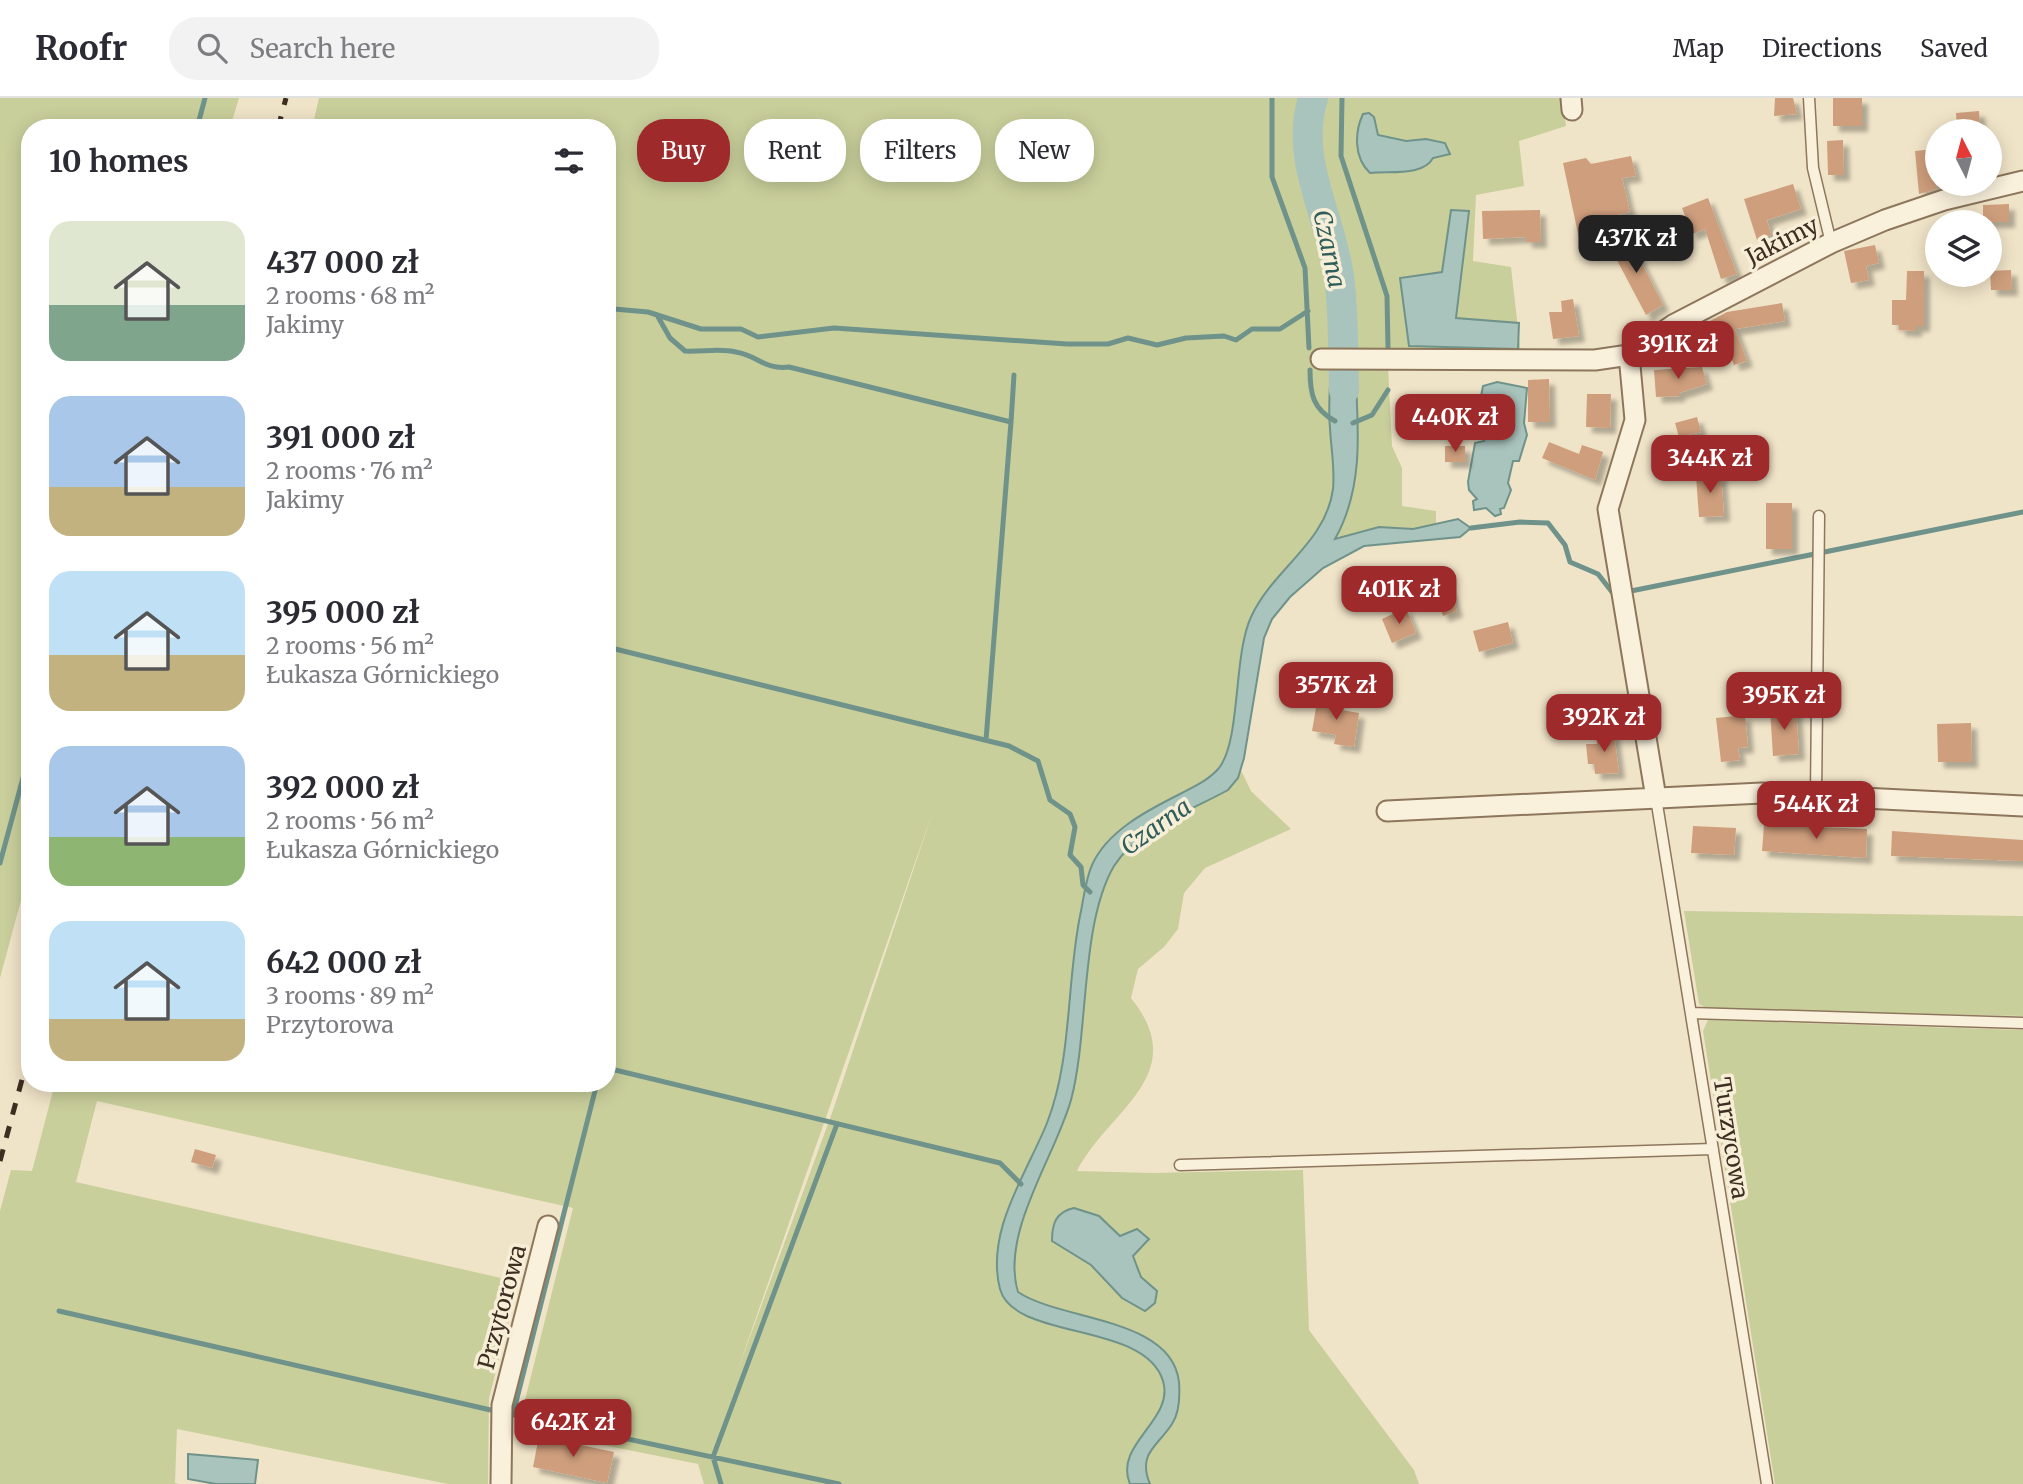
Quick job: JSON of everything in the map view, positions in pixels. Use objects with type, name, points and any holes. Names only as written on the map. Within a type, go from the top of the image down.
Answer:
[{"type":"street","name":"Jakimy","points":[[1321,359],[1595,360],[1629,355],[1673,325],[1831,243],[1944,200],[2023,181]]},
{"type":"street","points":[[1629,355],[1635,420],[1608,509],[1656,798]]},
{"type":"street","points":[[1387,811],[1762,793],[2023,806]]},
{"type":"street","name":"Przytorowa","points":[[502,1484],[502,1405],[548,1226]]},
{"type":"lane","points":[[1809,98],[1813,168],[1831,243]]},
{"type":"lane","points":[[1816,796],[1819,516]]},
{"type":"lane","name":"Turzycowa","points":[[1656,798],[1767,1484]]},
{"type":"lane","points":[[1691,1013],[2023,1023]]},
{"type":"lane","points":[[1180,1165],[1713,1149]]},
{"type":"green space","points":[[0,98],[239,98],[233,119],[21,119],[21,900],[0,978]]},
{"type":"green space","points":[[319,98],[1563,98],[1566,126],[1519,141],[1524,186],[1476,195],[1473,261],[1511,267],[1522,364],[1388,365],[1392,446],[1402,468],[1402,506],[1436,511],[1436,525],[1413,529],[1379,527],[1335,540],[1257,626],[1237,762],[1251,791],[1291,829],[1205,868],[1184,893],[1178,929],[1164,947],[1138,969],[1131,998],[1148,1025],[1153,1049],[1149,1070],[1139,1091],[1091,1149],[1077,1171],[1152,1173],[1303,1170],[1309,1330],[1414,1470],[1419,1484],[704,1484],[698,1464],[518,1428],[573,1208],[97,1101],[76,1182],[519,1282],[489,1398],[488,1484],[448,1484],[177,1429],[175,1483],[180,1484],[0,1484],[0,1211],[11,1170],[32,1171],[53,1092],[616,1092],[616,119],[314,119]],"holes":[[[933,811],[832,1113],[737,1372]]]},
{"type":"green space","points":[[1684,911],[2023,916],[2023,1016],[1708,1009],[1699,1004]]},
{"type":"green space","points":[[1708,1020],[2023,1030],[2023,1484],[1775,1484],[1703,1031]]},
{"type":"water","points":[[1369,113],[1374,117],[1378,135],[1406,141],[1426,139],[1445,143],[1450,154],[1433,158],[1422,168],[1415,170],[1370,173],[1364,167],[1357,144],[1360,121],[1363,114]]},
{"type":"water","points":[[1451,210],[1469,211],[1456,318],[1519,323],[1518,349],[1409,346],[1400,278],[1442,272]]},
{"type":"water","points":[[1355,366],[1358,433],[1355,477],[1345,519],[1335,539],[1379,527],[1413,529],[1458,519],[1471,528],[1460,537],[1364,546],[1323,568],[1290,597],[1272,619],[1264,638],[1244,758],[1238,778],[1228,790],[1182,813],[1136,841],[1114,866],[1095,918],[1081,1043],[1071,1100],[1032,1195],[1016,1245],[1014,1269],[1018,1292],[1037,1302],[1136,1333],[1157,1345],[1172,1361],[1179,1382],[1177,1414],[1148,1457],[1146,1465],[1150,1484],[1130,1484],[1127,1470],[1130,1457],[1161,1408],[1163,1381],[1151,1362],[1132,1349],[1107,1339],[1029,1317],[1010,1305],[1000,1289],[998,1246],[1010,1203],[1047,1123],[1055,1097],[1065,1045],[1076,937],[1090,870],[1099,853],[1118,832],[1142,815],[1206,780],[1219,768],[1226,755],[1231,738],[1245,634],[1251,617],[1260,600],[1310,541],[1328,508],[1333,489],[1329,413],[1331,367]]},
{"type":"water","points":[[1497,382],[1527,388],[1524,423],[1527,435],[1519,461],[1513,461],[1508,483],[1511,490],[1504,508],[1500,509],[1501,514],[1495,516],[1486,508],[1474,510],[1473,501],[1477,499],[1469,490],[1468,482],[1475,443],[1484,441],[1487,430],[1476,421],[1483,386]]},
{"type":"water","points":[[1074,1208],[1099,1216],[1120,1236],[1137,1229],[1149,1239],[1133,1256],[1141,1277],[1157,1291],[1155,1303],[1145,1311],[1122,1298],[1091,1265],[1052,1241],[1056,1219],[1063,1212]]},
{"type":"water","points":[[188,1454],[258,1460],[255,1484],[216,1484],[188,1479]]},
{"type":"building","points":[[1775,98],[1793,98],[1797,114],[1774,116]]},
{"type":"building","points":[[1833,98],[1862,98],[1862,126],[1833,126]]},
{"type":"building","points":[[1979,111],[1980,119],[1956,119],[1956,113]]},
{"type":"building","points":[[1843,140],[1844,175],[1828,175],[1827,141]]},
{"type":"building","points":[[1925,150],[1925,192],[1919,194],[1915,151]]},
{"type":"building","points":[[1631,156],[1636,176],[1622,178],[1630,212],[1600,219],[1603,238],[1580,243],[1563,163],[1586,158],[1591,164]]},
{"type":"building","points":[[1793,184],[1801,209],[1767,220],[1771,235],[1757,240],[1744,199]]},
{"type":"building","points":[[1708,198],[1737,274],[1721,279],[1705,229],[1692,234],[1682,208]]},
{"type":"building","points":[[2009,204],[2009,222],[2002,222],[2002,210],[1983,210],[1983,205]]},
{"type":"building","points":[[1540,210],[1541,242],[1526,242],[1526,237],[1483,239],[1482,211]]},
{"type":"building","points":[[1628,236],[1663,305],[1646,315],[1609,245]]},
{"type":"building","points":[[1875,245],[1879,263],[1866,266],[1869,280],[1851,283],[1844,251]]},
{"type":"building","points":[[2002,270],[2011,270],[2012,290],[1991,290],[1991,287],[2002,287]]},
{"type":"building","points":[[1907,271],[1924,271],[1924,326],[1916,326],[1916,331],[1899,330],[1899,325],[1892,325],[1892,300],[1906,300]]},
{"type":"building","points":[[1573,299],[1579,336],[1553,339],[1549,312],[1562,312],[1561,301]]},
{"type":"building","points":[[1782,303],[1785,321],[1735,329],[1747,361],[1734,365],[1724,338],[1720,341],[1710,321],[1727,312]]},
{"type":"building","points":[[1702,367],[1707,384],[1679,393],[1679,396],[1656,397],[1654,370]]},
{"type":"building","points":[[1549,379],[1550,422],[1528,422],[1528,380]]},
{"type":"building","points":[[1587,394],[1611,394],[1610,428],[1586,427]]},
{"type":"building","points":[[1697,417],[1701,432],[1679,437],[1675,423]]},
{"type":"building","points":[[1549,442],[1579,454],[1582,445],[1603,452],[1595,480],[1542,458]]},
{"type":"building","points":[[1445,446],[1465,446],[1465,462],[1445,462]]},
{"type":"building","points":[[1721,473],[1724,516],[1699,517],[1696,476]]},
{"type":"building","points":[[1766,503],[1792,503],[1792,549],[1766,549]]},
{"type":"building","points":[[1450,589],[1457,611],[1443,616],[1436,594]]},
{"type":"building","points":[[1406,608],[1416,633],[1392,643],[1382,619]]},
{"type":"building","points":[[1508,622],[1513,643],[1479,652],[1473,631]]},
{"type":"building","points":[[1318,696],[1332,698],[1330,708],[1359,713],[1354,747],[1334,744],[1336,735],[1312,731]]},
{"type":"building","points":[[1796,708],[1799,754],[1773,756],[1770,710]]},
{"type":"building","points":[[1745,715],[1748,747],[1738,748],[1740,760],[1721,762],[1716,718]]},
{"type":"building","points":[[1971,723],[1972,762],[1938,762],[1937,724]]},
{"type":"building","points":[[1614,733],[1619,773],[1595,774],[1594,764],[1588,764],[1586,744],[1597,744],[1596,734]]},
{"type":"building","points":[[1764,825],[1867,829],[1866,858],[1762,851]]},
{"type":"building","points":[[1693,826],[1736,828],[1734,855],[1691,853]]},
{"type":"building","points":[[1892,831],[2023,840],[2023,861],[1891,856]]},
{"type":"building","points":[[195,1149],[216,1155],[212,1168],[191,1162]]},
{"type":"building","points":[[539,1436],[614,1452],[607,1483],[533,1467]]},
{"type":"waterway","points":[[199,119],[205,98]]},
{"type":"waterway","points":[[1272,98],[1272,177],[1305,268],[1309,348]]},
{"type":"waterway","name":"Czarna","points":[[1313,98],[1308,122],[1308,144],[1316,188],[1339,277],[1343,319],[1344,390]]},
{"type":"waterway","points":[[1342,98],[1341,156],[1387,296],[1388,348]]},
{"type":"waterway","points":[[616,309],[648,312],[701,329],[741,329],[758,337],[834,328],[1067,344],[1108,344],[1128,338],[1157,345],[1186,338],[1224,336],[1236,340],[1252,329],[1280,329],[1308,311]]},
{"type":"waterway","points":[[657,315],[670,338],[685,351],[736,352],[767,365],[789,367],[1011,422],[986,740]]},
{"type":"waterway","points":[[1310,370],[1314,400],[1317,406],[1335,421]]},
{"type":"waterway","points":[[1011,422],[1014,375]]},
{"type":"waterway","points":[[1353,423],[1372,415],[1388,390]]},
{"type":"waterway","points":[[1631,591],[2023,512]]},
{"type":"waterway","points":[[1471,528],[1520,522],[1548,523],[1565,545],[1570,562],[1598,574],[1612,592],[1617,592]]},
{"type":"waterway","points":[[616,649],[1009,746],[1038,761],[1050,800],[1070,814],[1075,827],[1070,855],[1081,867],[1083,885],[1090,892]]},
{"type":"waterway","points":[[0,863],[21,785]]},
{"type":"waterway","points":[[616,1070],[1000,1163],[1021,1184]]},
{"type":"waterway","points":[[513,1414],[595,1092]]},
{"type":"waterway","points":[[721,1484],[713,1457],[837,1124]]},
{"type":"waterway","points":[[59,1311],[495,1411]]},
{"type":"waterway","points":[[510,1414],[839,1484]]},
{"type":"railway","points":[[280,119],[286,98]]},
{"type":"railway","points":[[0,1161],[21,1083]]}]
